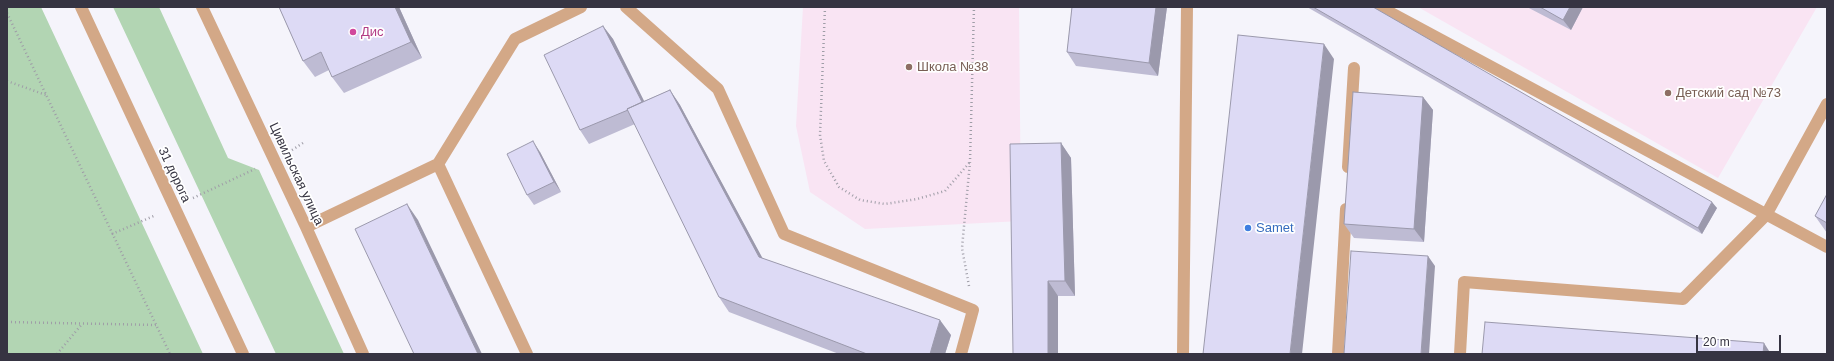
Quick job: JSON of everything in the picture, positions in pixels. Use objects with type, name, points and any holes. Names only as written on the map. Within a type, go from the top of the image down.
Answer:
[{"type":"street","name":"31 дорога","points":[[81,7],[243,354]]},
{"type":"street","name":"Цивильская улица","points":[[202,7],[306,227],[363,354]]},
{"type":"street","points":[[306,227],[438,164],[516,39],[581,7]]},
{"type":"street","points":[[626,7],[718,89],[784,234],[973,310],[961,354]]},
{"type":"street","points":[[1183,354],[1187,7]]},
{"type":"street","points":[[1380,7],[1827,247]]},
{"type":"street","points":[[1348,180],[1354,68]]},
{"type":"street","points":[[1460,354],[1464,282],[1683,299],[1766,215],[1827,104]]},
{"type":"street","points":[[438,164],[526,354]]},
{"type":"street","points":[[1338,354],[1347,195]]},
{"type":"path","points":[[825,7],[820,136],[824,160],[840,187],[860,200],[885,204],[916,199],[945,191],[970,162]]},
{"type":"path","points":[[973,310],[962,248],[970,162],[974,7]]},
{"type":"path","points":[[7,13],[170,354]]},
{"type":"path","points":[[7,81],[46,95]]},
{"type":"path","points":[[112,234],[174,207],[274,160],[303,144]]},
{"type":"path","points":[[7,322],[156,325]]},
{"type":"path","points":[[57,354],[82,324]]},
{"type":"shaded area","name":"Школа №38","points":[[803,7],[1019,7],[1021,221],[865,229],[810,192],[796,126]]},
{"type":"shaded area","name":"Детский сад №73","points":[[1418,7],[1817,7],[1718,178]]},
{"type":"green space","points":[[7,7],[41,7],[203,354],[7,354]]},
{"type":"green space","points":[[113,7],[159,7],[228,158],[259,170],[344,354],[276,354]]},
{"type":"building","name":"Дис","points":[[279,7],[395,7],[411,42],[332,77],[321,52],[303,61]]},
{"type":"building","points":[[1072,7],[1156,7],[1149,63],[1067,52]]},
{"type":"building","points":[[1313,7],[1373,7],[1712,202],[1698,228]]},
{"type":"building","points":[[1540,7],[1570,7],[1563,20]]},
{"type":"building","points":[[603,26],[642,102],[627,109],[628,110],[580,130],[544,55]]},
{"type":"building","points":[[1238,35],[1324,44],[1290,354],[1203,354]]},
{"type":"building","points":[[670,90],[759,257],[940,320],[930,354],[867,354],[719,297],[627,109]]},
{"type":"building","points":[[1353,92],[1423,97],[1414,229],[1344,224]]},
{"type":"building","points":[[533,141],[554,182],[527,195],[507,154]]},
{"type":"building","points":[[1061,143],[1065,281],[1048,281],[1048,354],[1013,354],[1010,144]]},
{"type":"building","points":[[1827,194],[1827,223],[1815,216]]},
{"type":"building","points":[[407,204],[478,354],[414,354],[355,229]]},
{"type":"building","points":[[1351,251],[1428,256],[1421,354],[1344,354]]},
{"type":"building","points":[[1485,322],[1764,343],[1763,354],[1482,354]]},
{"type":"place","name":"Дис","points":[[353,32]]},
{"type":"place","name":"Школа №38","points":[[909,67]]},
{"type":"place","name":"Детский сад №73","points":[[1668,93]]},
{"type":"place","name":"Samet","points":[[1248,228]]}]
